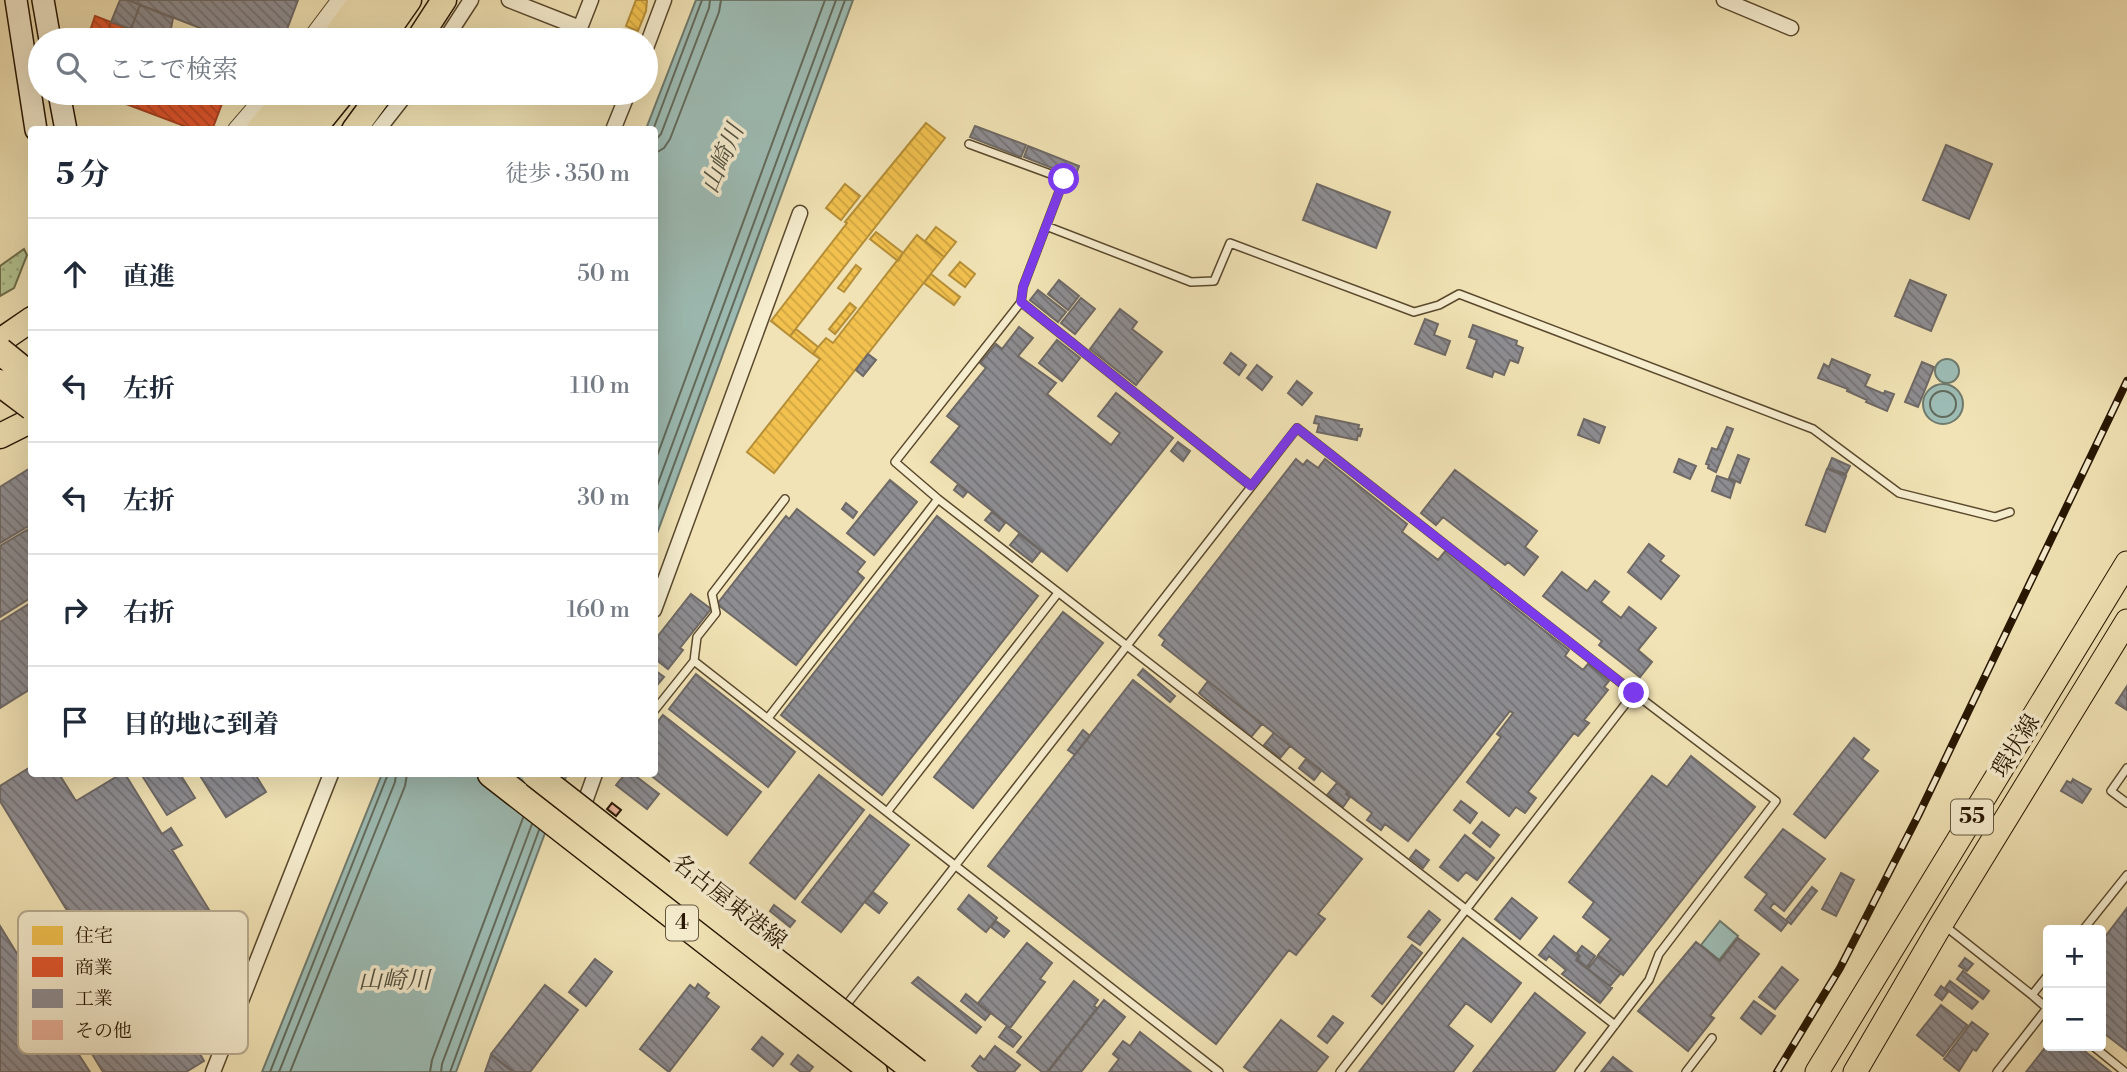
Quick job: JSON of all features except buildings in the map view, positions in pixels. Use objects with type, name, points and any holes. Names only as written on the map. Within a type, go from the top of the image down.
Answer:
[{"type":"highway","points":[[341,28],[361,0]]},
{"type":"highway","points":[[365,28],[385,0]]},
{"type":"highway","points":[[389,28],[409,0]]},
{"type":"highway","points":[[426,28],[444,0]]},
{"type":"highway","points":[[261,126],[280,105]]},
{"type":"highway","points":[[289,126],[307,105]]},
{"type":"highway","points":[[316,126],[333,105]]},
{"type":"highway","points":[[357,126],[372,105]]},
{"type":"highway","points":[[0,341],[28,322]]},
{"type":"highway","points":[[0,351],[28,376]]},
{"type":"highway","points":[[0,376],[28,358]]},
{"type":"highway","points":[[0,401],[28,382]]},
{"type":"highway","points":[[0,383],[28,404]]},
{"type":"highway","points":[[0,436],[28,422]]},
{"type":"highway","name":"4","points":[[495,777],[876,1072]]},
{"type":"highway","name":"4","points":[[539,777],[917,1072]]},
{"type":"main road","points":[[16,0],[28,78]]},
{"type":"main road","points":[[43,0],[48,28]]},
{"type":"main road","points":[[32,105],[35,126]]},
{"type":"main road","points":[[61,105],[65,126]]},
{"type":"main road","name":"環状線","points":[[1817,1072],[2127,563]]},
{"type":"main road","name":"環状線","points":[[1855,1072],[1942,923],[2127,621]]},
{"type":"main road","name":"名古屋東港線","points":[[508,777],[570,815],[901,1072]]},
{"type":"main road","name":"名古屋東港線","points":[[527,777],[876,1072]]},
{"type":"street","points":[[320,28],[341,0]]},
{"type":"street","points":[[453,28],[471,0]]},
{"type":"street","points":[[509,0],[578,28]]},
{"type":"street","points":[[580,28],[591,0]]},
{"type":"street","points":[[654,28],[664,0]]},
{"type":"street","points":[[1724,0],[1791,28]]},
{"type":"street","points":[[240,126],[259,105]]},
{"type":"street","points":[[382,126],[398,105]]},
{"type":"street","points":[[615,126],[623,105]]},
{"type":"street","points":[[658,599],[800,213]]},
{"type":"street","points":[[248,984],[330,777]]},
{"type":"street","points":[[570,815],[593,777]]},
{"type":"street","points":[[213,1072],[220,1054]]},
{"type":"lane","points":[[969,144],[1064,179],[1023,287],[1021,302],[895,462],[938,499],[1615,1026]]},
{"type":"lane","points":[[1046,226],[1191,282],[1214,281],[1230,243],[1414,312],[1439,305],[1460,294],[1813,429],[1899,493],[1995,517],[2010,512]]},
{"type":"lane","points":[[1021,302],[1251,486]]},
{"type":"lane","points":[[835,1020],[1297,428],[1776,801],[1659,954],[1649,981],[1579,1072]]},
{"type":"lane","points":[[658,705],[694,661],[697,637],[716,612],[712,594],[785,499]]},
{"type":"lane","points":[[768,718],[938,499]]},
{"type":"lane","points":[[887,812],[1058,593]]},
{"type":"lane","points":[[694,661],[1219,1072]]},
{"type":"lane","points":[[1340,1072],[1634,693]]},
{"type":"lane","points":[[2127,768],[2111,791],[2127,803]]},
{"type":"lane","points":[[2087,925],[2127,875]]},
{"type":"lane","points":[[1942,923],[2043,1005]]},
{"type":"lane","points":[[2032,995],[2043,981]]},
{"type":"lane","points":[[1997,1072],[2043,1013]]},
{"type":"lane","points":[[1686,1072],[1712,1038]]},
{"type":"lane","points":[[2099,1051],[2125,1072]]},
{"type":"green space","points":[[24,249],[27,255],[14,288],[0,296],[0,266]]},
{"type":"water","name":"山崎川","points":[[696,0],[853,0],[658,531],[658,126],[647,126],[655,105],[658,105],[658,98]]},
{"type":"water","points":[[1947,359],[1955,363],[1959,371],[1955,379],[1947,383],[1939,379],[1935,371],[1939,363]]},
{"type":"water","points":[[1943,384],[1957,390],[1963,404],[1957,418],[1943,424],[1929,418],[1923,404],[1929,390]]},
{"type":"water","name":"山崎川","points":[[381,777],[566,777],[456,1072],[262,1072]]},
{"type":"water","points":[[1720,921],[1738,936],[1719,960],[1701,945]]},
{"type":"railway","points":[[1777,1072],[1840,968],[1918,816],[2127,381]]},
{"type":"route","points":[[1064,179],[1023,287],[1021,302],[1251,486],[1297,428],[1634,693]]}]
